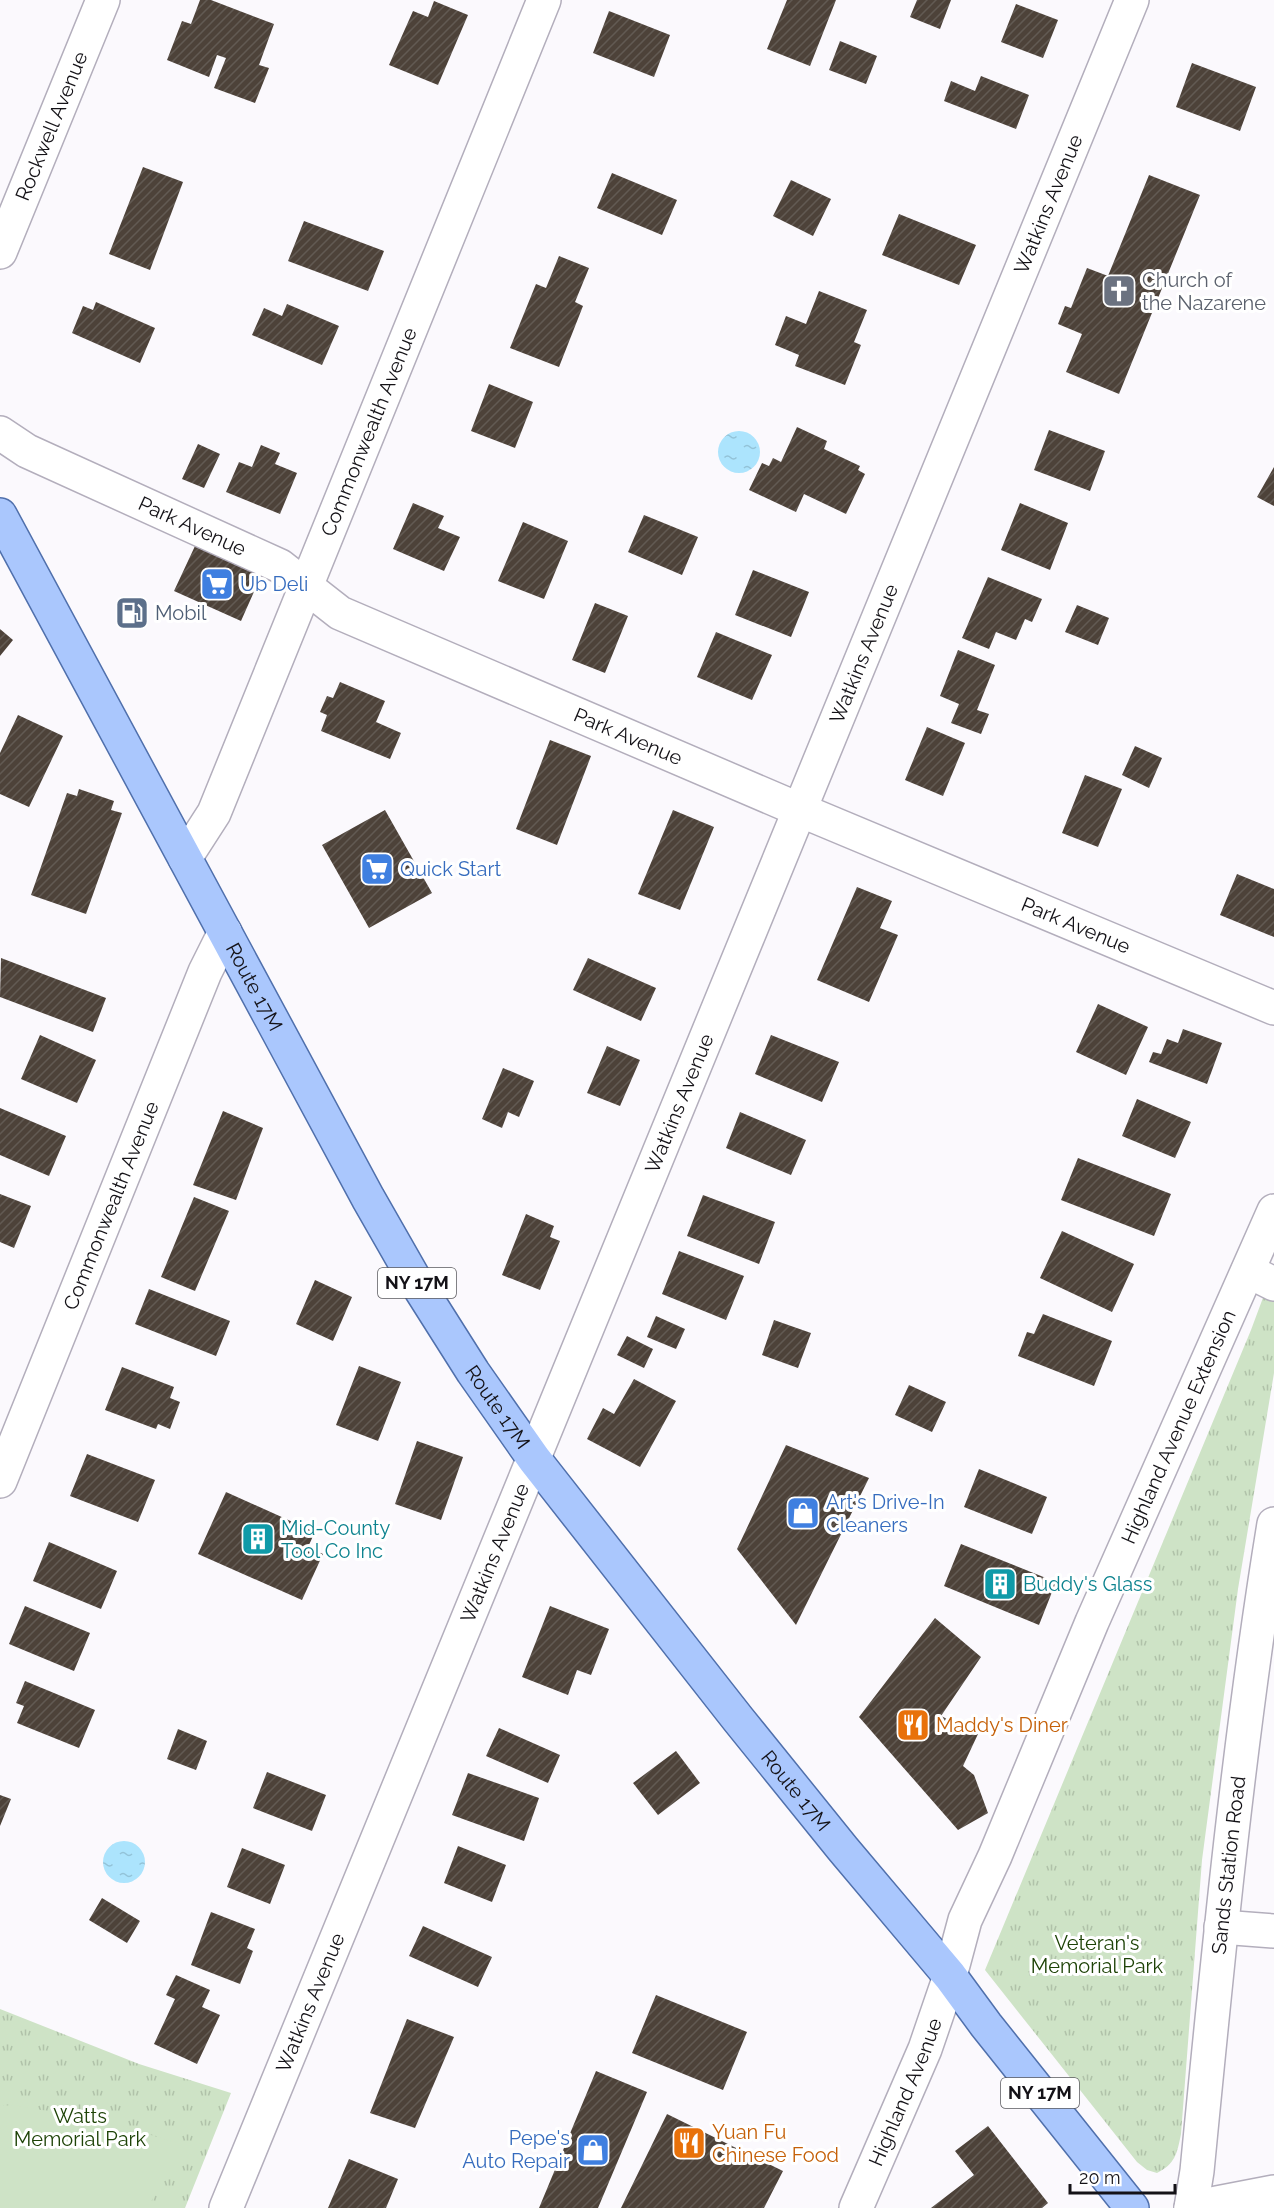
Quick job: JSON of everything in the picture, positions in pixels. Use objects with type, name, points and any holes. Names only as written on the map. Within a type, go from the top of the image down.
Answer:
[{"type":"main road","name":"Route 17M","points":[[0,515],[368,1198],[416,1282],[473,1372],[534,1459],[738,1719],[950,1976],[1130,2207]]},
{"type":"street","name":"Rockwell Avenue","points":[[0,252],[103,0]]},
{"type":"street","name":"Commonwealth Avenue","points":[[185,858],[214,813],[544,0]]},
{"type":"street","name":"Watkins Avenue","points":[[226,2208],[1132,0]]},
{"type":"street","name":"Park Avenue","points":[[0,433],[27,451],[280,566],[340,613],[800,810],[1274,1008]]},
{"type":"street","name":"Commonwealth Avenue","points":[[0,1481],[205,972],[225,932]]},
{"type":"street","name":"Highland Avenue Extension","points":[[950,1976],[964,1920],[995,1856],[1092,1622],[1261,1278],[1274,1211]]},
{"type":"street","name":"Sands Station Road","points":[[1191,2208],[1197,2171],[1221,1927],[1262,1597],[1274,1524]]},
{"type":"street","points":[[1221,1927],[1274,1931]]},
{"type":"street","name":"Highland Avenue","points":[[856,2208],[925,2049],[950,1976]]},
{"type":"street","points":[[1191,2208],[1274,2192]]},
{"type":"green space","name":"Veteran's Memorial Park","points":[[1274,1268],[1274,1373],[1238,1589],[1202,1860],[1181,2134],[1174,2158],[1168,2166],[1157,2173],[1147,2170],[1137,2162],[985,1970],[1251,1330]]},
{"type":"green space","name":"Watts Memorial Park","points":[[0,2009],[139,2064],[231,2093],[185,2208],[0,2208]]},
{"type":"green space","points":[[12,2105],[106,2121],[180,2144],[148,2208],[0,2208],[0,2106]]},
{"type":"water","points":[[739,431],[754,437],[760,452],[754,467],[739,473],[724,467],[718,452],[724,437]]},
{"type":"water","points":[[124,1841],[139,1847],[145,1862],[139,1877],[124,1883],[109,1877],[103,1862],[109,1847]]},
{"type":"building","points":[[200,0],[211,0],[274,24],[259,65],[269,68],[255,103],[214,88],[226,58],[217,55],[209,77],[167,60],[182,21],[191,24]]},
{"type":"building","points":[[787,0],[836,0],[810,66],[767,49]]},
{"type":"building","points":[[917,0],[951,0],[940,29],[910,17]]},
{"type":"building","points":[[434,1],[468,15],[438,85],[389,65],[413,11],[428,17]]},
{"type":"building","points":[[1016,4],[1058,20],[1043,58],[1001,42]]},
{"type":"building","points":[[609,11],[670,35],[654,77],[593,53]]},
{"type":"building","points":[[840,41],[877,56],[866,84],[829,70]]},
{"type":"building","points":[[1192,63],[1256,87],[1240,131],[1176,107]]},
{"type":"building","points":[[981,76],[1029,95],[1016,129],[944,101],[951,81],[975,91]]},
{"type":"building","points":[[143,167],[183,182],[150,270],[109,254]]},
{"type":"building","points":[[612,173],[677,200],[662,235],[597,208]]},
{"type":"building","name":"Church of the Nazarene","points":[[1149,175],[1200,195],[1119,394],[1066,372],[1082,334],[1058,324],[1065,306],[1071,308],[1087,268],[1108,276]]},
{"type":"building","points":[[791,180],[831,199],[813,236],[773,216]]},
{"type":"building","points":[[899,214],[976,245],[959,285],[882,255]]},
{"type":"building","points":[[304,221],[384,251],[368,291],[288,261]]},
{"type":"building","points":[[559,256],[589,268],[575,302],[583,306],[559,367],[510,348],[536,284],[546,288]]},
{"type":"building","points":[[819,291],[867,310],[854,342],[861,345],[845,385],[795,366],[799,355],[775,345],[786,316],[806,324]]},
{"type":"building","points":[[96,302],[155,328],[140,363],[72,333],[83,306],[93,310]]},
{"type":"building","points":[[287,304],[339,326],[322,365],[252,335],[264,308],[282,316]]},
{"type":"building","points":[[489,384],[533,402],[515,448],[471,431]]},
{"type":"building","points":[[797,427],[827,441],[824,449],[860,466],[858,470],[865,474],[846,514],[804,494],[796,512],[749,490],[762,463],[769,466],[773,458],[781,462]]},
{"type":"building","points":[[1049,430],[1105,451],[1090,491],[1034,470]]},
{"type":"building","points":[[198,444],[220,454],[204,488],[182,479]]},
{"type":"building","points":[[261,445],[280,453],[275,464],[297,473],[280,514],[226,492],[239,462],[252,467]]},
{"type":"building","points":[[1274,467],[1274,506],[1257,497]]},
{"type":"building","points":[[413,503],[444,516],[438,528],[460,537],[444,571],[393,549]]},
{"type":"building","points":[[1020,503],[1068,523],[1050,570],[1001,550]]},
{"type":"building","points":[[644,515],[698,537],[682,575],[628,552]]},
{"type":"building","points":[[523,522],[568,541],[544,599],[498,581]]},
{"type":"building","name":"Ub Deli","points":[[195,546],[261,576],[241,621],[174,591]]},
{"type":"building","points":[[753,570],[809,592],[791,637],[735,615]]},
{"type":"building","points":[[988,577],[1042,599],[1032,622],[1025,619],[1016,640],[996,632],[989,649],[962,638]]},
{"type":"building","points":[[595,603],[628,616],[605,673],[572,660]]},
{"type":"building","points":[[1077,605],[1109,618],[1098,645],[1065,632]]},
{"type":"building","points":[[0,629],[13,640],[0,656]]},
{"type":"building","points":[[716,632],[772,655],[752,700],[697,677]]},
{"type":"building","points":[[958,650],[995,665],[977,710],[989,714],[981,734],[951,723],[959,704],[940,696]]},
{"type":"building","points":[[340,682],[385,701],[376,722],[401,733],[390,759],[321,731],[327,715],[320,712],[327,696],[333,698]]},
{"type":"building","points":[[18,715],[63,736],[29,807],[0,794],[0,753]]},
{"type":"building","points":[[927,727],[965,743],[943,796],[905,780]]},
{"type":"building","points":[[550,740],[591,756],[557,845],[516,829]]},
{"type":"building","points":[[1135,746],[1162,758],[1149,788],[1122,775]]},
{"type":"building","points":[[1085,775],[1122,789],[1098,847],[1062,833]]},
{"type":"building","points":[[79,789],[114,801],[111,810],[122,813],[86,914],[31,895],[67,793],[77,796]]},
{"type":"building","name":"Quick Start","points":[[385,810],[432,893],[369,928],[322,845]]},
{"type":"building","points":[[673,810],[714,827],[680,910],[638,894]]},
{"type":"building","points":[[1237,874],[1274,889],[1274,937],[1220,915]]},
{"type":"building","points":[[857,887],[892,901],[880,928],[898,935],[869,1002],[817,980]]},
{"type":"building","points":[[1,958],[106,998],[93,1032],[0,997]]},
{"type":"building","points":[[588,958],[656,988],[641,1021],[573,990]]},
{"type":"building","points":[[1098,1004],[1148,1027],[1126,1075],[1076,1052]]},
{"type":"building","points":[[1183,1029],[1222,1043],[1207,1084],[1149,1062],[1153,1052],[1161,1054],[1167,1039],[1178,1043]]},
{"type":"building","points":[[40,1035],[96,1060],[77,1103],[21,1079]]},
{"type":"building","points":[[771,1035],[839,1062],[822,1102],[755,1074]]},
{"type":"building","points":[[607,1046],[640,1060],[620,1106],[587,1093]]},
{"type":"building","points":[[503,1068],[534,1081],[519,1117],[508,1112],[502,1128],[482,1119]]},
{"type":"building","points":[[1137,1099],[1191,1122],[1175,1158],[1122,1136]]},
{"type":"building","points":[[0,1108],[66,1136],[49,1176],[0,1155]]},
{"type":"building","points":[[223,1111],[263,1128],[236,1200],[193,1185]]},
{"type":"building","points":[[740,1112],[806,1140],[791,1175],[726,1148]]},
{"type":"building","points":[[1078,1158],[1171,1194],[1154,1236],[1061,1200]]},
{"type":"building","points":[[0,1194],[31,1206],[14,1248],[0,1242]]},
{"type":"building","points":[[703,1195],[775,1222],[759,1264],[687,1236]]},
{"type":"building","points":[[194,1197],[229,1211],[195,1291],[161,1277]]},
{"type":"building","points":[[526,1214],[554,1226],[550,1237],[560,1241],[540,1290],[502,1275]]},
{"type":"building","points":[[1062,1231],[1134,1264],[1112,1312],[1040,1278]]},
{"type":"building","points":[[679,1251],[744,1276],[726,1320],[662,1294]]},
{"type":"building","points":[[315,1280],[352,1297],[333,1341],[296,1324]]},
{"type":"building","points":[[149,1289],[230,1321],[216,1356],[135,1324]]},
{"type":"building","points":[[1043,1314],[1112,1341],[1094,1386],[1018,1356],[1027,1332],[1034,1334]]},
{"type":"building","points":[[656,1316],[685,1329],[676,1349],[647,1337]]},
{"type":"building","points":[[774,1320],[811,1333],[798,1368],[762,1355]]},
{"type":"building","points":[[627,1336],[653,1349],[644,1368],[617,1355]]},
{"type":"building","points":[[359,1366],[401,1382],[378,1441],[336,1425]]},
{"type":"building","points":[[122,1367],[174,1387],[170,1398],[180,1402],[170,1429],[158,1424],[156,1429],[105,1410]]},
{"type":"building","points":[[634,1379],[676,1401],[640,1467],[587,1439],[603,1408],[614,1414]]},
{"type":"building","points":[[909,1385],[946,1402],[932,1432],[895,1415]]},
{"type":"building","points":[[417,1441],[463,1457],[441,1520],[395,1504]]},
{"type":"building","name":"Art's Drive-In Cleaners","points":[[786,1445],[869,1478],[796,1625],[737,1549]]},
{"type":"building","points":[[87,1454],[155,1480],[138,1522],[70,1496]]},
{"type":"building","points":[[979,1469],[1047,1497],[1032,1534],[964,1507]]},
{"type":"building","name":"Mid-County Tool Co Inc","points":[[226,1492],[315,1532],[308,1547],[323,1554],[302,1600],[198,1554]]},
{"type":"building","points":[[49,1542],[117,1571],[101,1609],[33,1581]]},
{"type":"building","name":"Buddy's Glass","points":[[961,1544],[1056,1582],[1039,1625],[944,1586]]},
{"type":"building","points":[[25,1606],[90,1633],[74,1671],[9,1644]]},
{"type":"building","points":[[550,1606],[609,1629],[591,1675],[577,1670],[568,1695],[522,1677]]},
{"type":"building","name":"Maddy's Diner","points":[[935,1618],[981,1657],[941,1716],[978,1734],[963,1766],[974,1775],[988,1813],[958,1830],[859,1717]]},
{"type":"building","points":[[25,1681],[95,1710],[79,1748],[17,1723],[24,1706],[16,1703]]},
{"type":"building","points":[[499,1728],[560,1755],[548,1783],[486,1756]]},
{"type":"building","points":[[178,1729],[207,1741],[196,1770],[167,1759]]},
{"type":"building","points":[[676,1751],[700,1783],[658,1815],[633,1783]]},
{"type":"building","points":[[267,1772],[326,1795],[312,1831],[253,1808]]},
{"type":"building","points":[[468,1773],[539,1798],[524,1841],[452,1815]]},
{"type":"building","points":[[0,1795],[11,1799],[0,1826]]},
{"type":"building","points":[[458,1846],[506,1865],[492,1902],[444,1883]]},
{"type":"building","points":[[242,1848],[285,1865],[270,1904],[227,1887]]},
{"type":"building","points":[[102,1898],[140,1921],[127,1943],[89,1920]]},
{"type":"building","points":[[211,1912],[255,1929],[247,1948],[253,1951],[240,1984],[191,1965]]},
{"type":"building","points":[[423,1926],[492,1957],[478,1987],[409,1956]]},
{"type":"building","points":[[176,1975],[210,1990],[202,2007],[220,2015],[197,2064],[154,2044],[175,1999],[166,1995]]},
{"type":"building","points":[[656,1995],[747,2032],[723,2090],[632,2053]]},
{"type":"building","points":[[407,2019],[454,2037],[415,2128],[370,2113]]},
{"type":"building","name":"Pepe's Auto Repair","points":[[596,2071],[647,2092],[598,2208],[539,2208]]},
{"type":"building","name":"Yuan Fu Chinese Food","points":[[667,2114],[783,2171],[764,2208],[621,2208]]},
{"type":"building","points":[[988,2126],[1048,2203],[1042,2208],[931,2208],[974,2175],[955,2151]]},
{"type":"building","points":[[349,2159],[398,2179],[386,2208],[328,2208]]},
{"type":"place","name":"Church of the Nazarene","points":[[1119,291]]},
{"type":"place","name":"Ub Deli","points":[[217,584]]},
{"type":"place","name":"Mobil","points":[[132,613]]},
{"type":"place","name":"Quick Start","points":[[377,869]]},
{"type":"place","name":"Art's Drive-In Cleaners","points":[[803,1513]]},
{"type":"place","name":"Mid-County Tool Co Inc","points":[[258,1539]]},
{"type":"place","name":"Buddy's Glass","points":[[1000,1584]]},
{"type":"place","name":"Maddy's Diner","points":[[913,1725]]},
{"type":"place","name":"Yuan Fu Chinese Food","points":[[689,2143]]},
{"type":"place","name":"Pepe's Auto Repair","points":[[593,2150]]}]
